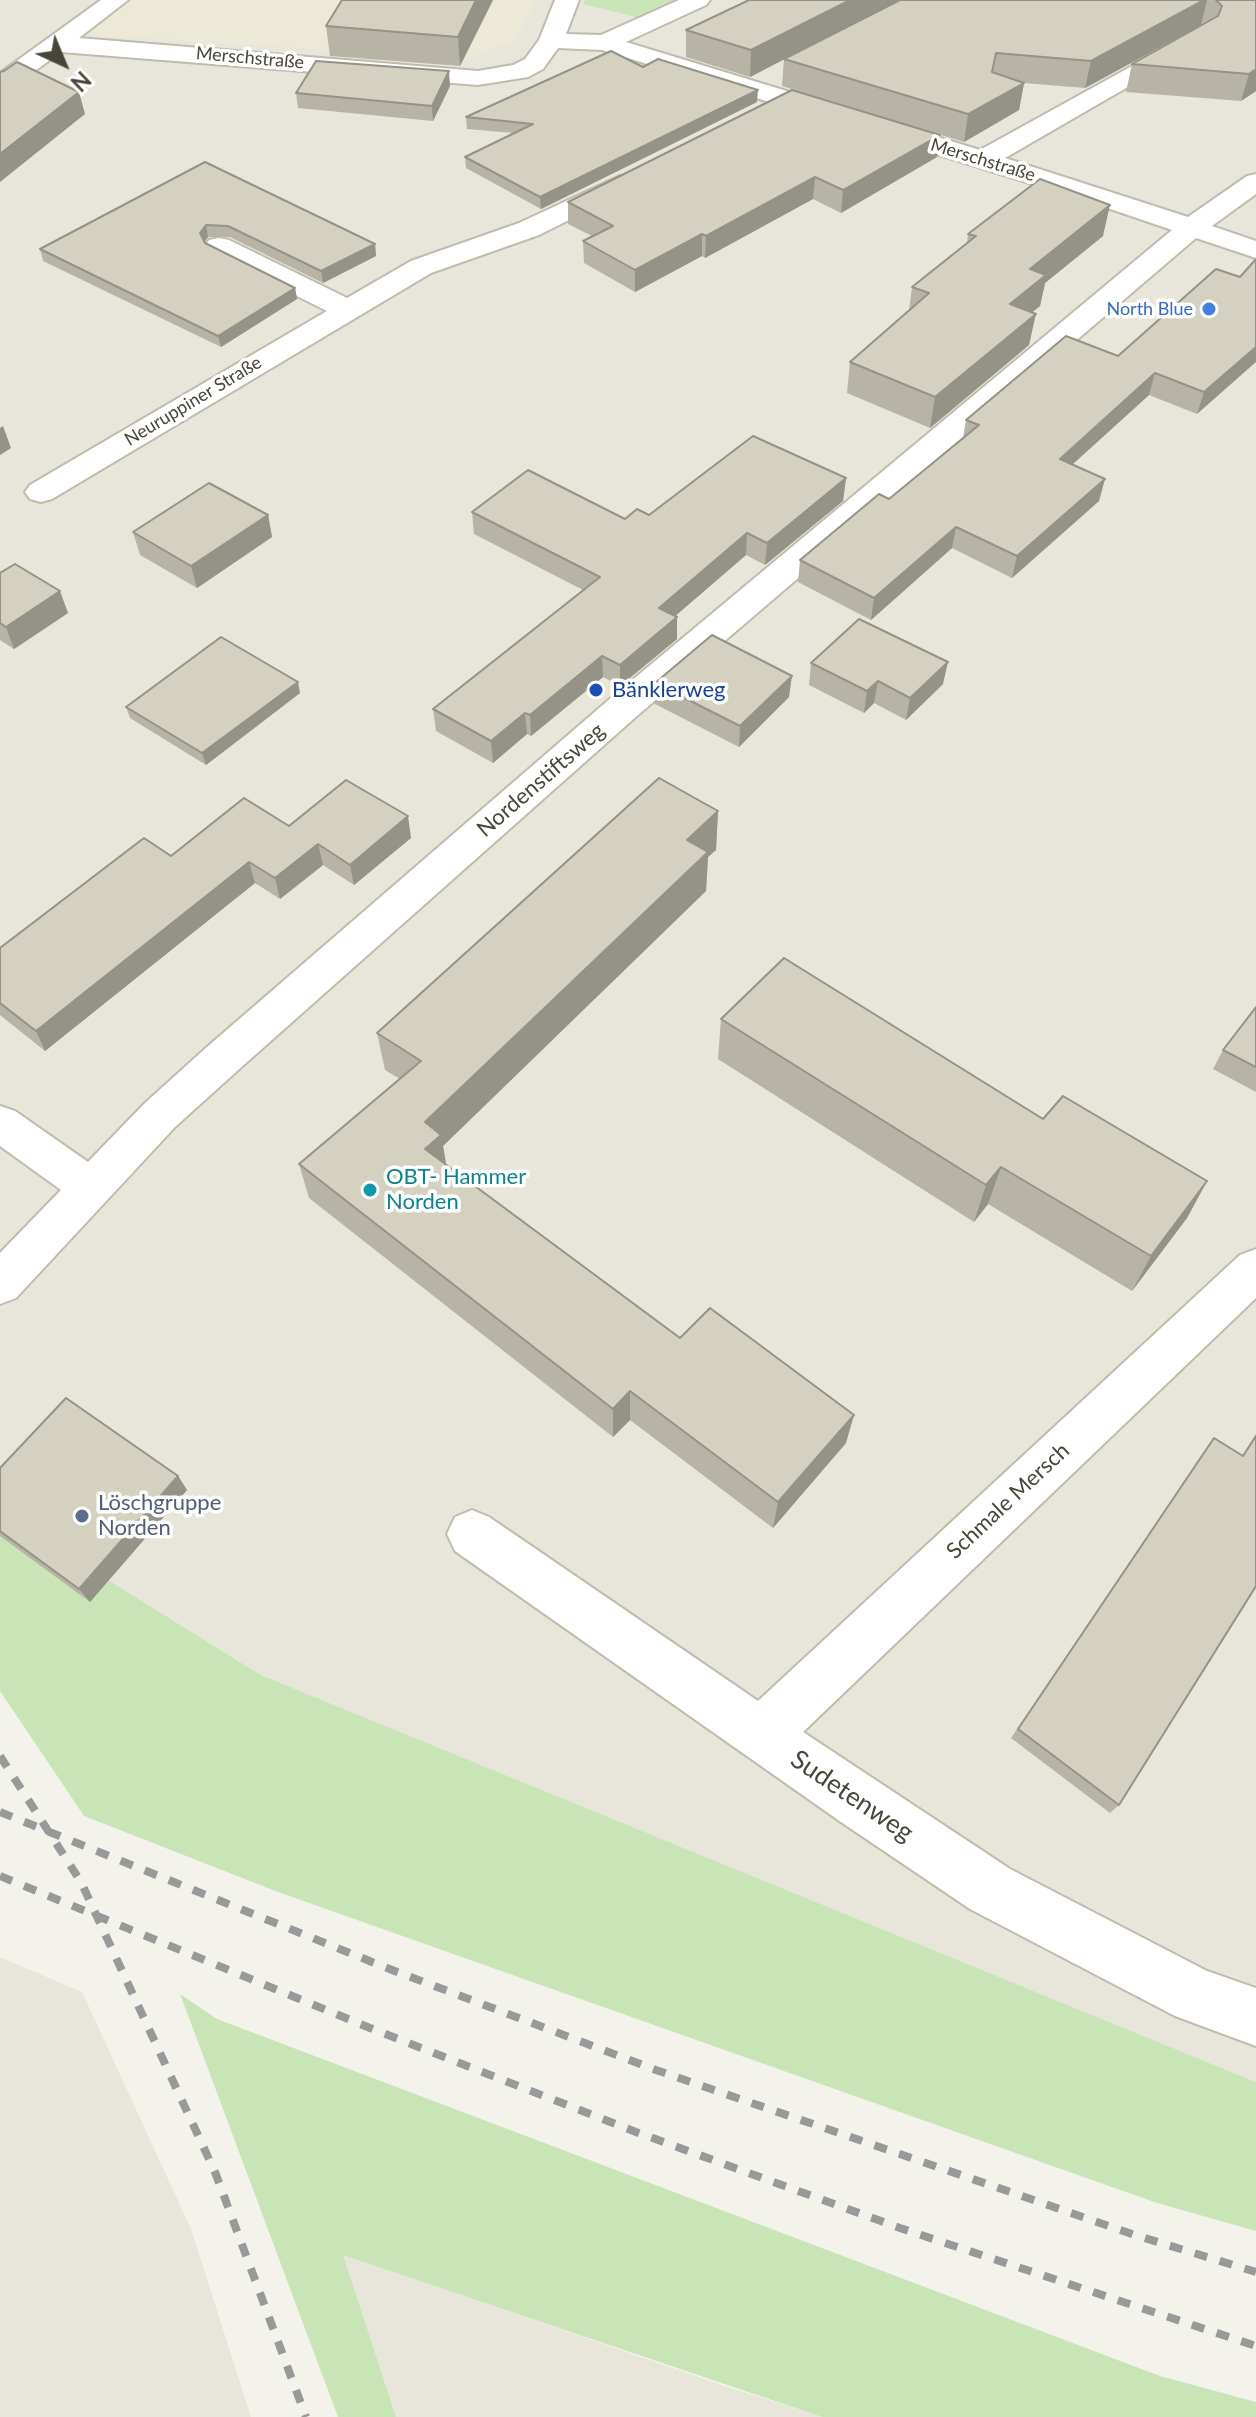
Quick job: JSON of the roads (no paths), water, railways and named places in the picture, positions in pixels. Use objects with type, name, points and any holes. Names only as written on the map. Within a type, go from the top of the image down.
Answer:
[{"type":"street","points":[[0,85],[116,0]]},
{"type":"street","points":[[567,0],[551,40],[604,43],[698,0]]},
{"type":"street","points":[[982,160],[1200,35]]},
{"type":"street","name":"Merschstraße","points":[[59,44],[478,78],[519,72],[534,64],[551,40]]},
{"type":"street","name":"Merschstraße","points":[[604,43],[756,101],[783,88],[982,160],[1094,194],[1256,250]]},
{"type":"street","name":"Neuruppiner Straße","points":[[41,492],[421,267],[529,229],[650,170]]},
{"type":"street","name":"Nordenstiftsweg","points":[[0,1284],[160,1115],[566,757],[1190,229],[1256,182]]},
{"type":"street","points":[[219,246],[346,309]]},
{"type":"street","points":[[0,1123],[90,1187]]},
{"type":"street","name":"Schmale Mersch","points":[[762,1734],[1256,1269]]},
{"type":"street","name":"Sudetenweg","points":[[472,1534],[990,1889],[1195,1996],[1256,2017]]},
{"type":"railway","points":[[0,1756],[49,1832]]},
{"type":"railway","points":[[0,1812],[49,1832]]},
{"type":"railway","points":[[49,1832],[387,1968],[656,2070],[1135,2235],[1256,2272]]},
{"type":"railway","points":[[49,1832],[81,1882],[97,1916]]},
{"type":"railway","points":[[0,1876],[97,1916]]},
{"type":"railway","points":[[97,1916],[370,2028],[636,2132],[900,2228],[1256,2346]]},
{"type":"railway","points":[[97,1916],[215,2172],[306,2417]]},
{"type":"place","name":"North Blue","points":[[1209,309]]},
{"type":"place","name":"Bänklerweg","points":[[596,690]]},
{"type":"place","name":"OBT- Hammer Norden","points":[[370,1190]]},
{"type":"place","name":"Löschgruppe Norden","points":[[82,1516]]}]
